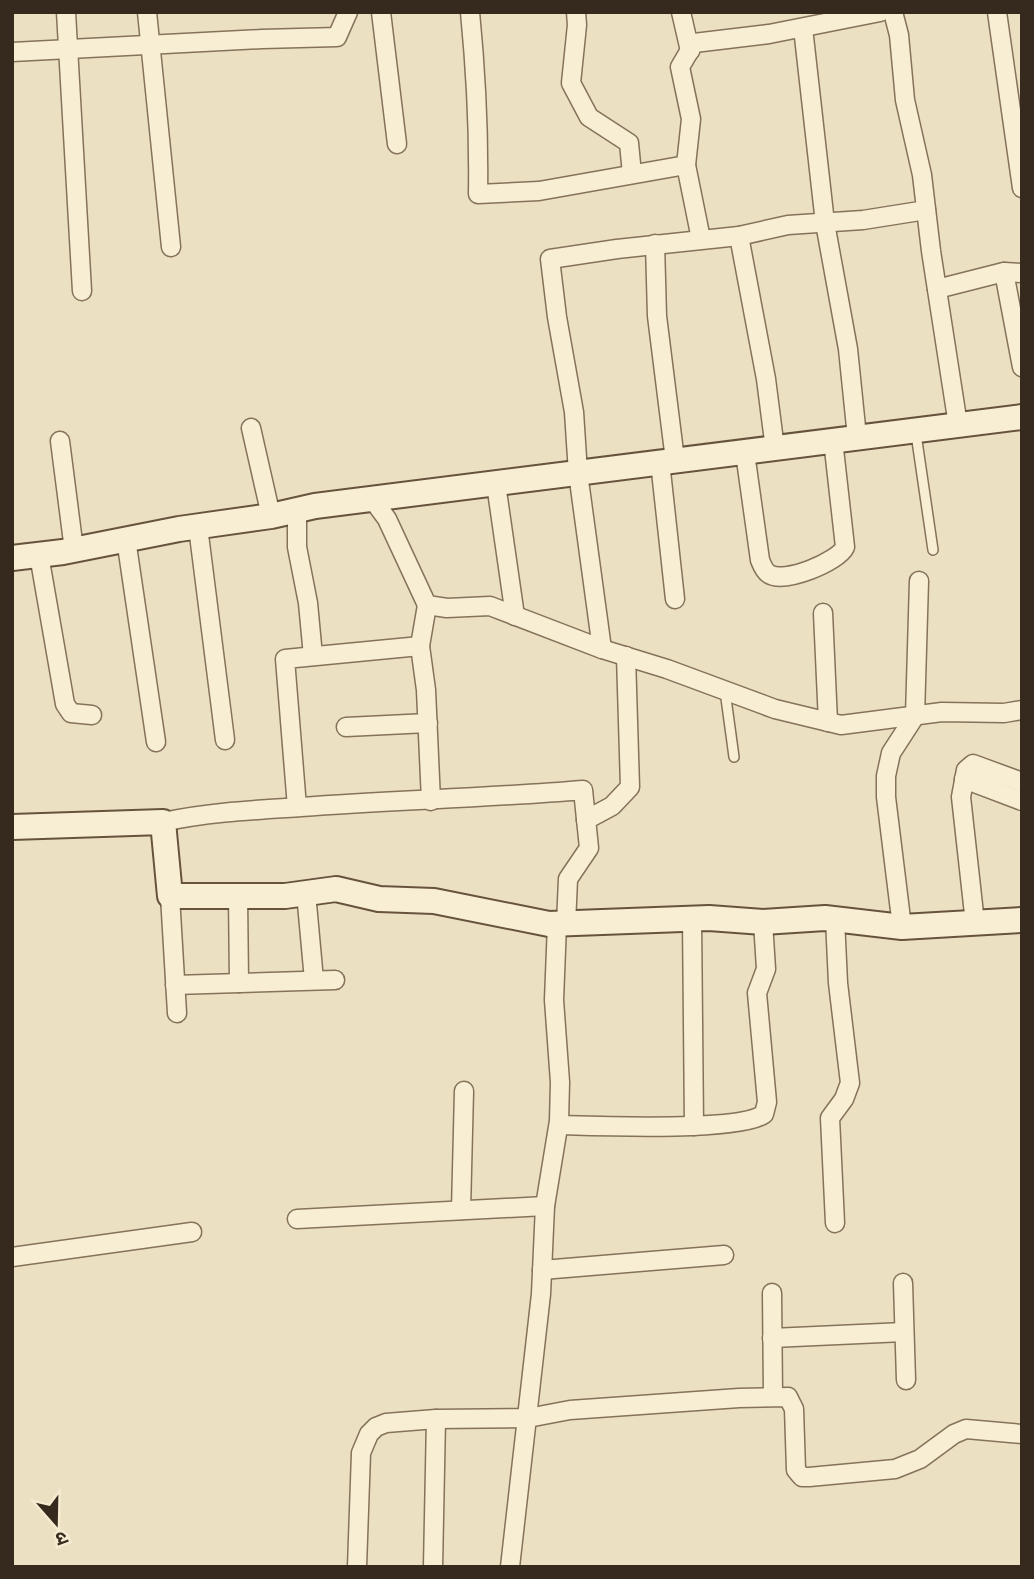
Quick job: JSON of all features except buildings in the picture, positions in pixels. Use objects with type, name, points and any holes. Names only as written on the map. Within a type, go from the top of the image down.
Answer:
[{"type":"street","points":[[66,12],[82,291]]},
{"type":"street","points":[[147,12],[171,247]]},
{"type":"street","points":[[12,52],[337,37],[348,12]]},
{"type":"street","points":[[381,12],[397,144]]},
{"type":"street","points":[[470,12],[476,69],[478,194],[539,191],[686,165]]},
{"type":"street","points":[[576,12],[578,25],[571,83],[589,117],[629,143],[632,174]]},
{"type":"street","points":[[681,12],[690,51]]},
{"type":"street","points":[[701,239],[686,165],[691,119],[680,67],[694,43],[803,28],[880,12]]},
{"type":"street","points":[[893,12],[899,35],[905,100],[922,175],[958,425]]},
{"type":"street","points":[[997,12],[1022,188]]},
{"type":"street","points":[[745,453],[760,560],[764,569],[777,577],[789,576],[830,562],[843,553],[848,349],[825,223],[803,28]]},
{"type":"street","points":[[602,649],[578,473],[574,412],[550,259],[655,244],[739,236],[788,225],[863,220],[926,210]]},
{"type":"street","points":[[739,236],[766,379],[775,449]]},
{"type":"street","points":[[655,244],[675,599]]},
{"type":"street","points":[[937,289],[1013,273],[1022,368]]},
{"type":"street","points":[[12,558],[271,516],[297,508],[1022,417]]},
{"type":"street","points":[[251,428],[271,516]]},
{"type":"street","points":[[60,441],[74,550]]},
{"type":"street","points":[[496,484],[515,616]]},
{"type":"street","points":[[373,500],[387,519],[427,605],[420,646],[428,723],[431,800]]},
{"type":"street","points":[[297,508],[297,547],[308,603],[313,656]]},
{"type":"street","points":[[198,527],[225,740]]},
{"type":"street","points":[[126,540],[156,742]]},
{"type":"street","points":[[39,555],[65,704],[71,713],[92,715]]},
{"type":"street","points":[[902,927],[886,797],[886,776],[891,753],[915,716],[919,581]]},
{"type":"street","points":[[427,605],[447,608],[490,606],[602,649],[724,689],[775,709],[841,725],[942,712],[1004,713],[1022,710]]},
{"type":"street","points":[[824,613],[828,722]]},
{"type":"street","points":[[297,807],[285,659],[420,646]]},
{"type":"street","points":[[586,820],[612,806],[630,787],[626,656]]},
{"type":"street","points":[[346,727],[428,723]]},
{"type":"street","points":[[975,923],[961,797],[967,767],[976,765],[1022,782]]},
{"type":"street","points":[[964,779],[1022,802]]},
{"type":"street","points":[[12,827],[163,822],[201,814],[583,790],[589,848],[568,879],[561,924],[554,1000],[560,1083],[559,1125],[545,1206],[542,1270],[528,1418],[510,1567]]},
{"type":"street","points":[[163,822],[177,1013]]},
{"type":"street","points":[[170,896],[238,896],[336,890],[379,899],[434,901],[561,924],[692,919],[762,922],[825,918],[902,927],[1022,920]]},
{"type":"street","points":[[306,893],[314,980]]},
{"type":"street","points":[[238,896],[239,983]]},
{"type":"street","points":[[692,919],[694,1126]]},
{"type":"street","points":[[835,919],[838,983],[850,1083],[844,1100],[830,1118],[835,1223]]},
{"type":"street","points":[[559,1125],[694,1126],[753,1120],[764,1114],[766,1109],[757,993],[766,969],[762,922]]},
{"type":"street","points":[[175,985],[335,980]]},
{"type":"street","points":[[461,1210],[464,1091]]},
{"type":"street","points":[[297,1219],[545,1206]]},
{"type":"street","points":[[12,1257],[191,1232]]},
{"type":"street","points":[[542,1270],[724,1255]]},
{"type":"street","points":[[903,1283],[906,1380]]},
{"type":"street","points":[[772,1293],[773,1396]]},
{"type":"street","points":[[772,1338],[904,1332]]},
{"type":"street","points":[[357,1567],[361,1453],[364,1441],[376,1427],[386,1423],[436,1419],[528,1418],[570,1410],[788,1397],[793,1403],[796,1465],[798,1474],[802,1477],[895,1469],[920,1459],[954,1434],[966,1429],[1022,1434]]},
{"type":"street","points":[[433,1567],[436,1419]]},
{"type":"lane","points":[[916,431],[933,550]]},
{"type":"lane","points":[[724,689],[734,757]]}]
